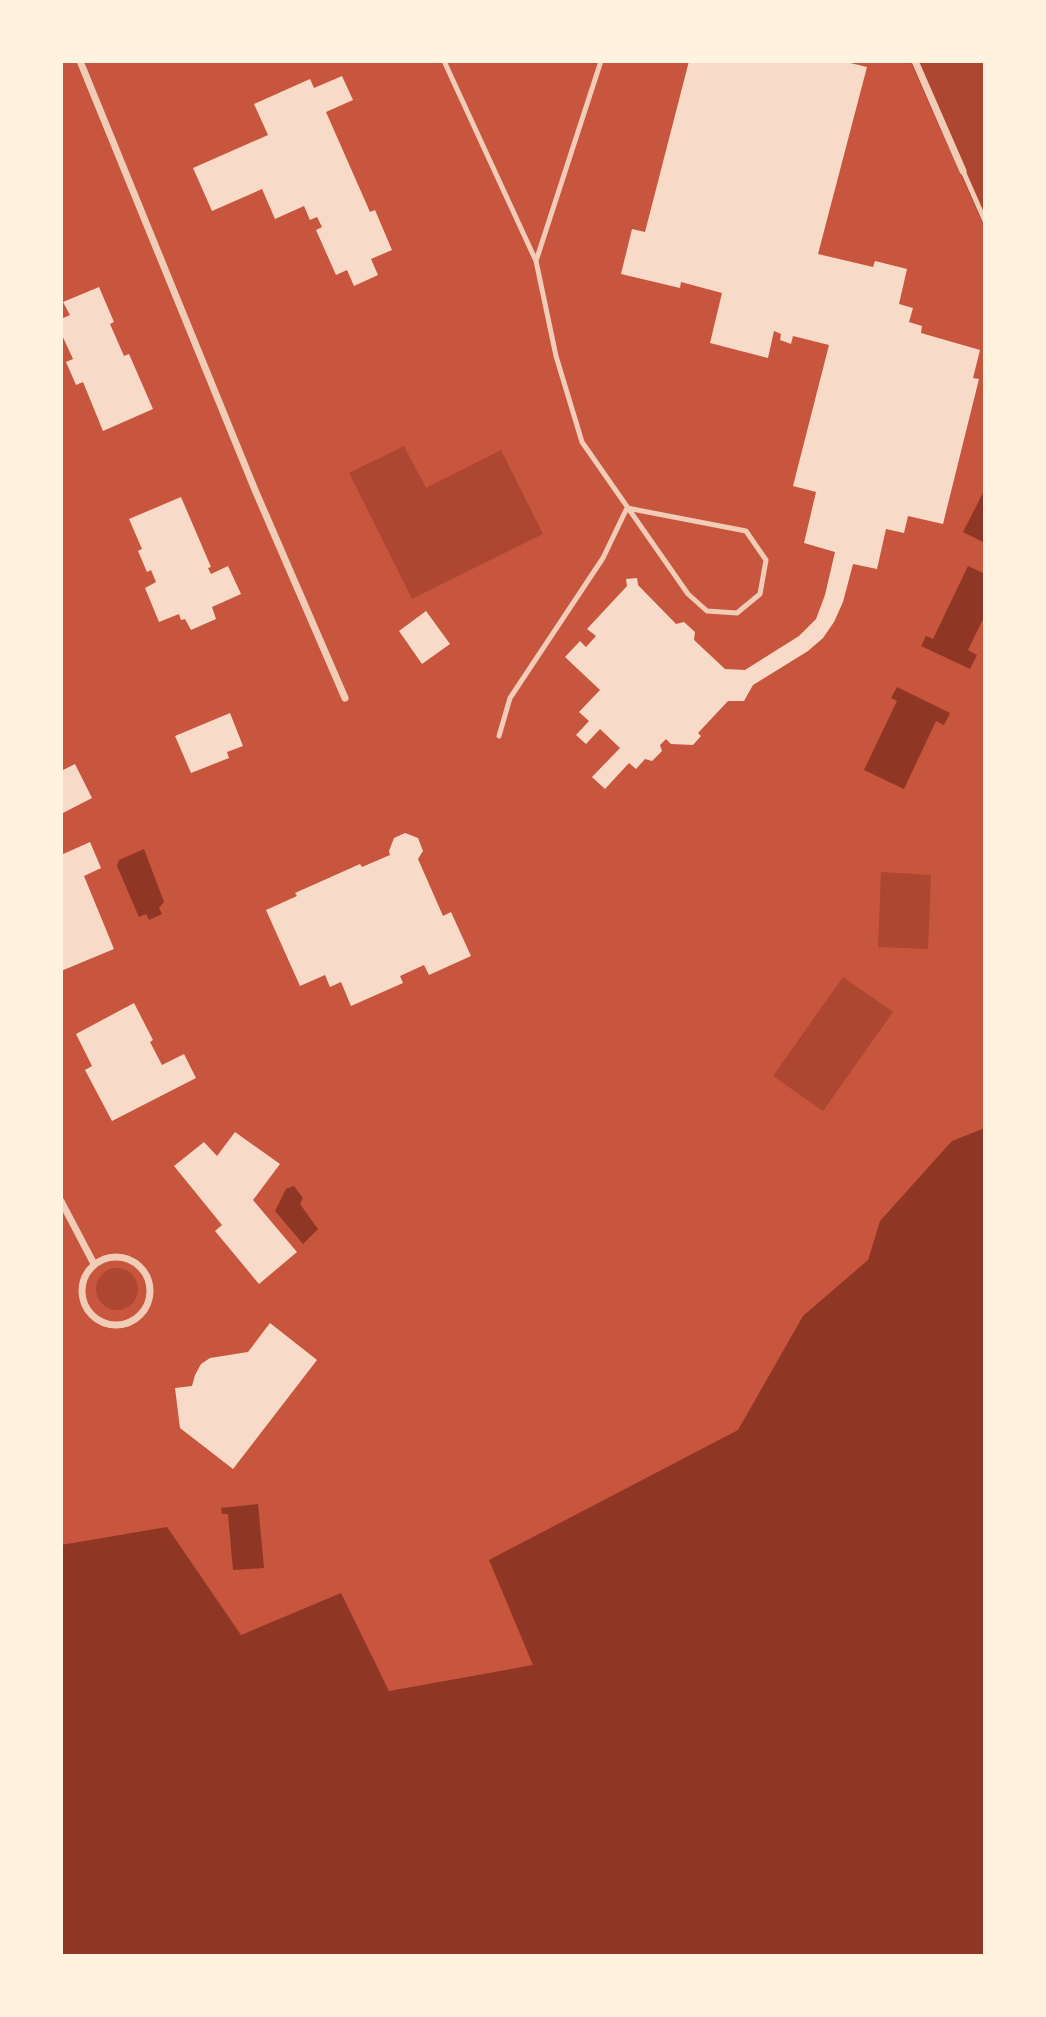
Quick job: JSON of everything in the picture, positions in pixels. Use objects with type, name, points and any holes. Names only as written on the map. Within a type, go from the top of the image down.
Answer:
[{"type":"street","points":[[80,61],[249,477],[345,698]]},
{"type":"street","points":[[915,61],[963,171]]},
{"type":"street","points":[[61,1201],[94,1264]]},
{"type":"street","points":[[114,1256],[135,1262],[143,1270],[149,1280],[149,1302],[136,1319],[125,1324],[102,1323],[85,1307],[81,1284],[94,1264],[103,1258],[114,1256]]},
{"type":"lane","points":[[444,61],[536,261],[556,356],[582,442],[627,508],[688,594],[707,611],[737,613],[760,594],[766,560],[746,531],[627,508]]},
{"type":"lane","points":[[536,261],[601,61]]},
{"type":"lane","points":[[963,171],[985,221]]},
{"type":"lane","points":[[499,736],[510,698],[603,558],[627,508]]},
{"type":"shaded area","points":[[910,61],[985,61],[985,229]]},
{"type":"shaded area","points":[[404,446],[426,488],[501,450],[543,534],[412,599],[349,473]]},
{"type":"shaded area","points":[[985,489],[985,543],[963,532]]},
{"type":"shaded area","points":[[968,566],[985,574],[985,615],[968,650],[977,655],[970,669],[921,646],[926,636],[933,639]]},
{"type":"shaded area","points":[[897,687],[950,713],[944,725],[936,721],[904,789],[864,770],[897,701],[891,698]]},
{"type":"shaded area","points":[[144,849],[164,902],[159,908],[162,914],[149,920],[146,914],[139,917],[117,866],[119,860]]},
{"type":"shaded area","points":[[881,872],[931,875],[928,949],[878,947]]},
{"type":"shaded area","points":[[843,977],[893,1012],[823,1111],[773,1076]]},
{"type":"shaded area","points":[[985,1128],[985,1956],[61,1956],[61,1545],[167,1527],[241,1635],[341,1593],[389,1691],[533,1665],[489,1560],[738,1430],[803,1316],[868,1260],[880,1221],[952,1141]]},
{"type":"shaded area","points":[[294,1186],[303,1198],[300,1204],[318,1229],[303,1244],[275,1211],[286,1189]]},
{"type":"shaded area","points":[[117,1268],[132,1274],[138,1289],[132,1304],[117,1310],[102,1304],[96,1289],[102,1274]]},
{"type":"shaded area","points":[[258,1504],[264,1568],[233,1570],[228,1514],[222,1514],[221,1508]]},
{"type":"building","points":[[689,61],[842,61],[867,67],[818,254],[873,267],[875,261],[907,269],[899,304],[913,308],[909,322],[922,326],[921,333],[980,350],[973,378],[979,379],[943,524],[908,516],[904,533],[886,529],[877,569],[853,564],[843,602],[823,638],[808,651],[753,685],[744,701],[728,701],[698,733],[701,736],[693,745],[671,744],[666,739],[660,745],[662,751],[652,761],[645,759],[636,769],[629,763],[605,789],[592,777],[620,748],[600,729],[586,744],[576,735],[589,721],[579,712],[600,690],[565,657],[580,641],[586,647],[596,636],[587,629],[627,586],[626,579],[637,578],[638,585],[676,624],[684,622],[695,632],[694,640],[725,669],[745,670],[799,636],[816,619],[825,595],[835,552],[804,543],[816,492],[793,486],[829,345],[793,336],[791,344],[780,340],[781,334],[774,331],[768,358],[710,343],[722,293],[681,282],[680,288],[621,274],[632,229],[645,232]]},
{"type":"building","points":[[342,76],[353,100],[326,112],[370,212],[375,210],[392,250],[371,259],[378,275],[354,286],[347,270],[336,275],[316,230],[322,227],[317,217],[310,220],[304,206],[275,219],[262,189],[212,211],[193,168],[268,135],[254,104],[310,79],[314,88]]},
{"type":"building","points":[[99,287],[114,322],[110,324],[124,356],[129,354],[153,409],[103,431],[83,382],[76,385],[66,362],[73,359],[61,333],[61,319],[70,315],[63,302]]},
{"type":"building","points":[[181,497],[211,567],[208,568],[211,574],[228,566],[241,594],[212,607],[216,619],[191,630],[179,614],[159,622],[145,588],[156,582],[151,570],[147,572],[138,551],[142,549],[129,519]]},
{"type":"building","points":[[426,611],[450,644],[422,664],[399,631]]},
{"type":"building","points":[[230,713],[243,746],[227,752],[229,758],[191,773],[175,736]]},
{"type":"building","points":[[75,764],[92,798],[61,814],[61,771]]},
{"type":"building","points":[[405,833],[418,838],[423,851],[418,859],[443,916],[451,912],[471,956],[429,975],[424,965],[400,976],[403,983],[351,1006],[341,982],[330,987],[325,975],[300,986],[266,910],[297,896],[295,893],[360,864],[362,867],[390,855],[394,838]]},
{"type":"building","points":[[90,842],[101,868],[84,876],[114,949],[61,971],[61,855]]},
{"type":"building","points":[[134,1003],[162,1065],[184,1054],[196,1078],[112,1121],[85,1070],[92,1066],[76,1034]]},
{"type":"building","points":[[235,1132],[280,1164],[253,1200],[297,1252],[259,1284],[215,1231],[222,1225],[174,1166],[204,1142],[217,1156]]},
{"type":"building","points":[[270,1323],[317,1360],[233,1469],[180,1428],[175,1388],[192,1386],[201,1364],[210,1358],[248,1352]]}]
